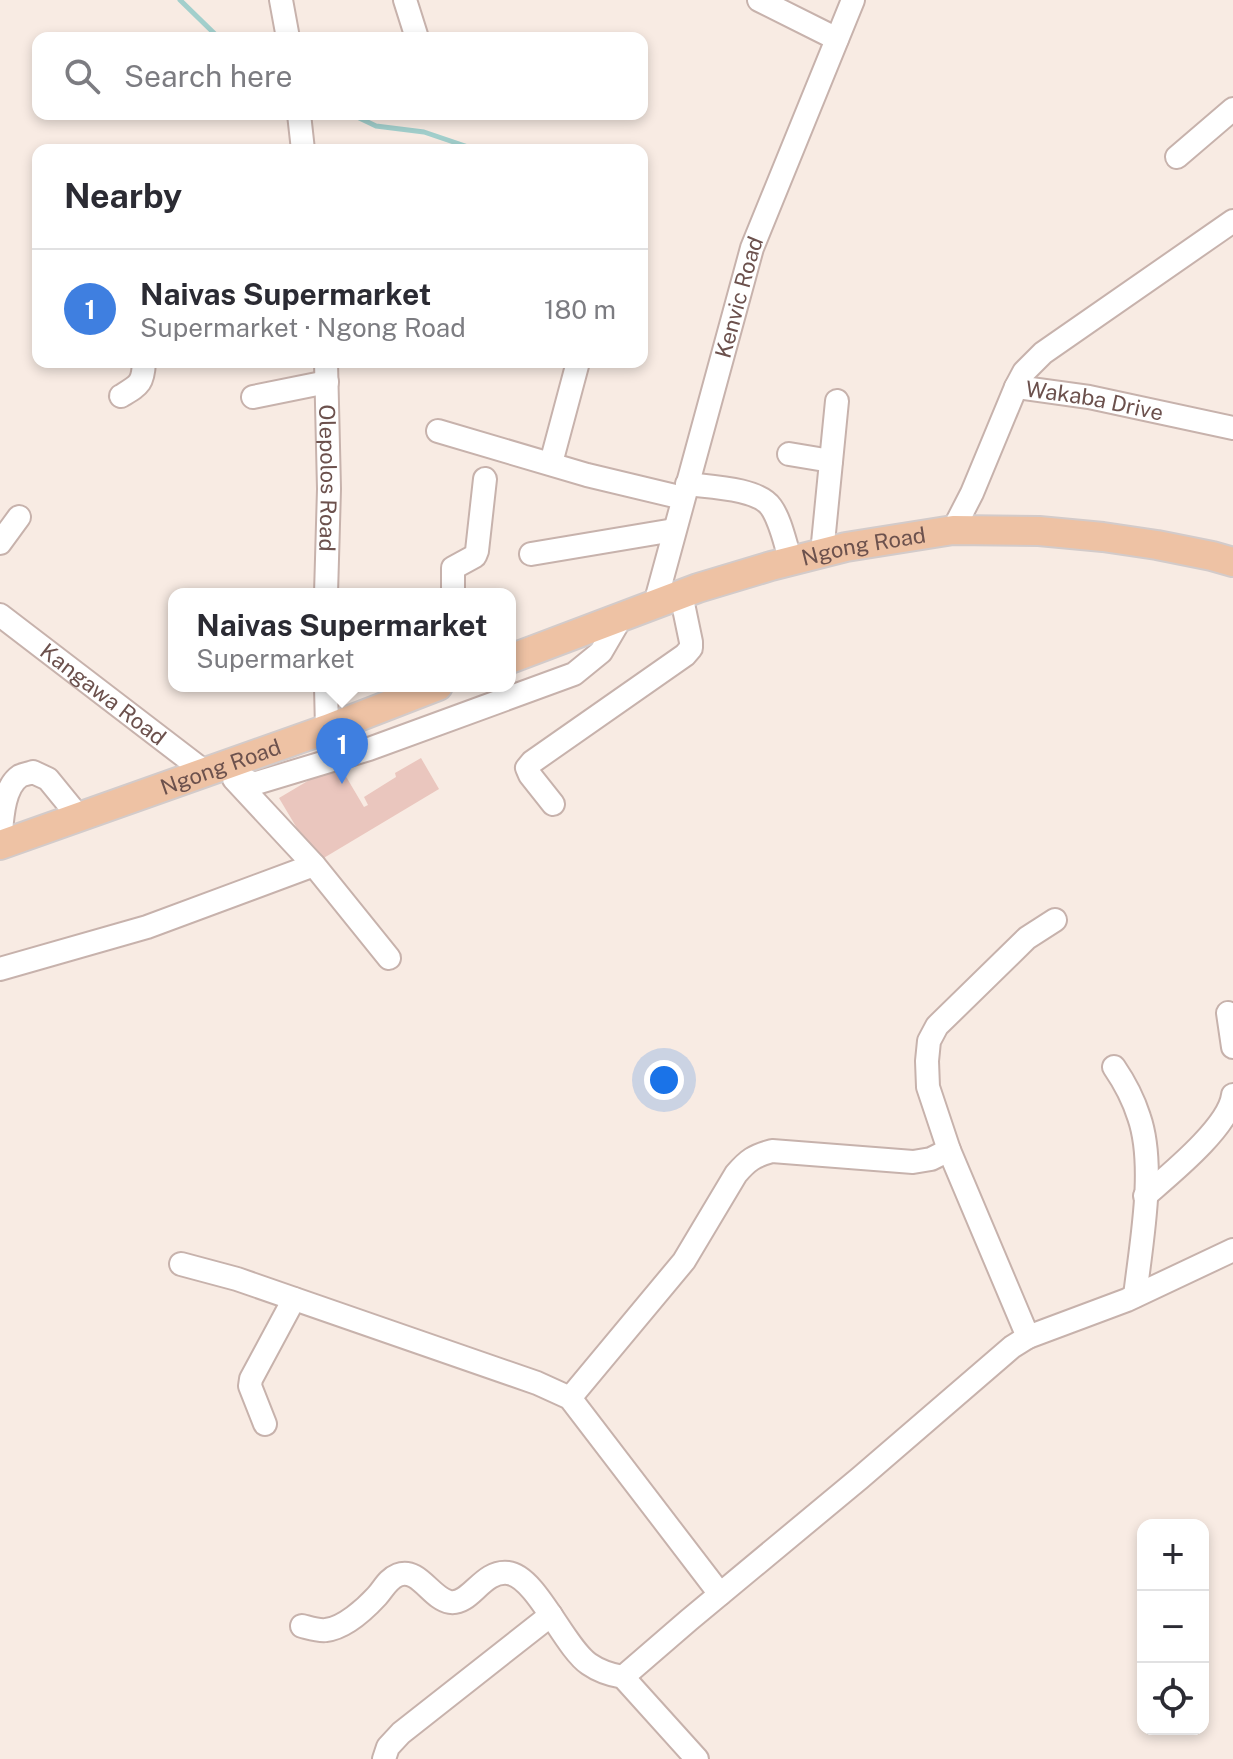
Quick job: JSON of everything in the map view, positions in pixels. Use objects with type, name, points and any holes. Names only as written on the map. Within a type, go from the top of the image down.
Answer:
[{"type":"main road","name":"Ngong Road","points":[[516,657],[668,599],[791,561],[846,547],[953,530],[1039,531],[1103,537],[1171,547],[1233,562]]},
{"type":"main road","name":"Ngong Road","points":[[0,844],[327,729],[423,692]]},
{"type":"street","points":[[281,0],[287,32]]},
{"type":"street","points":[[405,0],[415,32]]},
{"type":"street","points":[[759,0],[837,39]]},
{"type":"street","name":"Kenvic Road","points":[[668,599],[674,530],[752,248],[853,0]]},
{"type":"street","points":[[1177,157],[1233,109]]},
{"type":"street","points":[[300,120],[302,144]]},
{"type":"street","points":[[1016,387],[1024,372],[1043,353],[1233,221]]},
{"type":"street","points":[[121,396],[140,384],[144,379],[144,368]]},
{"type":"street","points":[[551,463],[576,368]]},
{"type":"street","points":[[253,397],[327,372]]},
{"type":"street","name":"Olepolos Road","points":[[326,588],[329,489],[327,372]]},
{"type":"street","name":"Wakaba Drive","points":[[953,530],[972,493],[1016,387],[1089,397],[1233,428]]},
{"type":"street","points":[[822,553],[837,401]]},
{"type":"street","points":[[438,431],[587,475],[685,491],[746,493],[764,499],[774,511],[791,561]]},
{"type":"street","points":[[789,454],[831,461]]},
{"type":"street","points":[[453,588],[453,568],[475,556],[477,551],[485,479]]},
{"type":"street","points":[[0,543],[19,517]]},
{"type":"street","points":[[531,554],[674,530]]},
{"type":"street","points":[[553,804],[530,775],[527,768],[532,762],[691,648],[691,642],[668,599]]},
{"type":"street","name":"Kangawa Road","points":[[0,615],[214,769]]},
{"type":"street","points":[[214,769],[253,784],[369,749],[574,674],[601,652],[622,616]]},
{"type":"street","points":[[326,692],[327,729]]},
{"type":"street","points":[[214,769],[314,865],[389,958]]},
{"type":"street","points":[[0,844],[5,803],[11,786],[20,776],[33,772],[48,779],[79,817]]},
{"type":"street","points":[[0,969],[147,927],[314,865]]},
{"type":"street","points":[[1028,1337],[949,1150],[928,1087],[927,1061],[929,1041],[952,1009],[1027,938],[1055,920]]},
{"type":"street","points":[[1228,1013],[1233,1047]]},
{"type":"street","points":[[1114,1067],[1127,1087],[1140,1119],[1148,1165],[1135,1296]]},
{"type":"street","points":[[1145,1196],[1219,1123],[1232,1103],[1233,1095]]},
{"type":"street","points":[[570,1398],[684,1261],[736,1174],[754,1156],[772,1151],[913,1162],[931,1159],[949,1150]]},
{"type":"street","points":[[623,1677],[992,1364],[1028,1337],[1135,1296],[1233,1250]]},
{"type":"street","points":[[181,1264],[237,1279],[537,1383],[570,1398],[720,1594]]},
{"type":"street","points":[[265,1424],[250,1386],[251,1379],[294,1299]]},
{"type":"street","points":[[302,1626],[324,1631],[336,1628],[369,1603],[388,1581],[398,1575],[407,1573],[414,1576],[445,1602],[456,1602],[492,1575],[508,1573],[519,1577],[540,1600],[569,1643],[587,1663],[606,1673],[623,1677],[697,1759]]},
{"type":"street","points":[[384,1759],[388,1747],[401,1733],[551,1615]]},
{"type":"building","points":[[421,758],[439,789],[317,862],[279,798],[338,763],[364,807],[368,805],[364,797]]},
{"type":"waterway","points":[[180,0],[213,32]]},
{"type":"waterway","points":[[364,120],[376,126],[424,132],[459,144]]},
{"type":"place","name":"Naivas Supermarket","points":[[342,784]]}]
